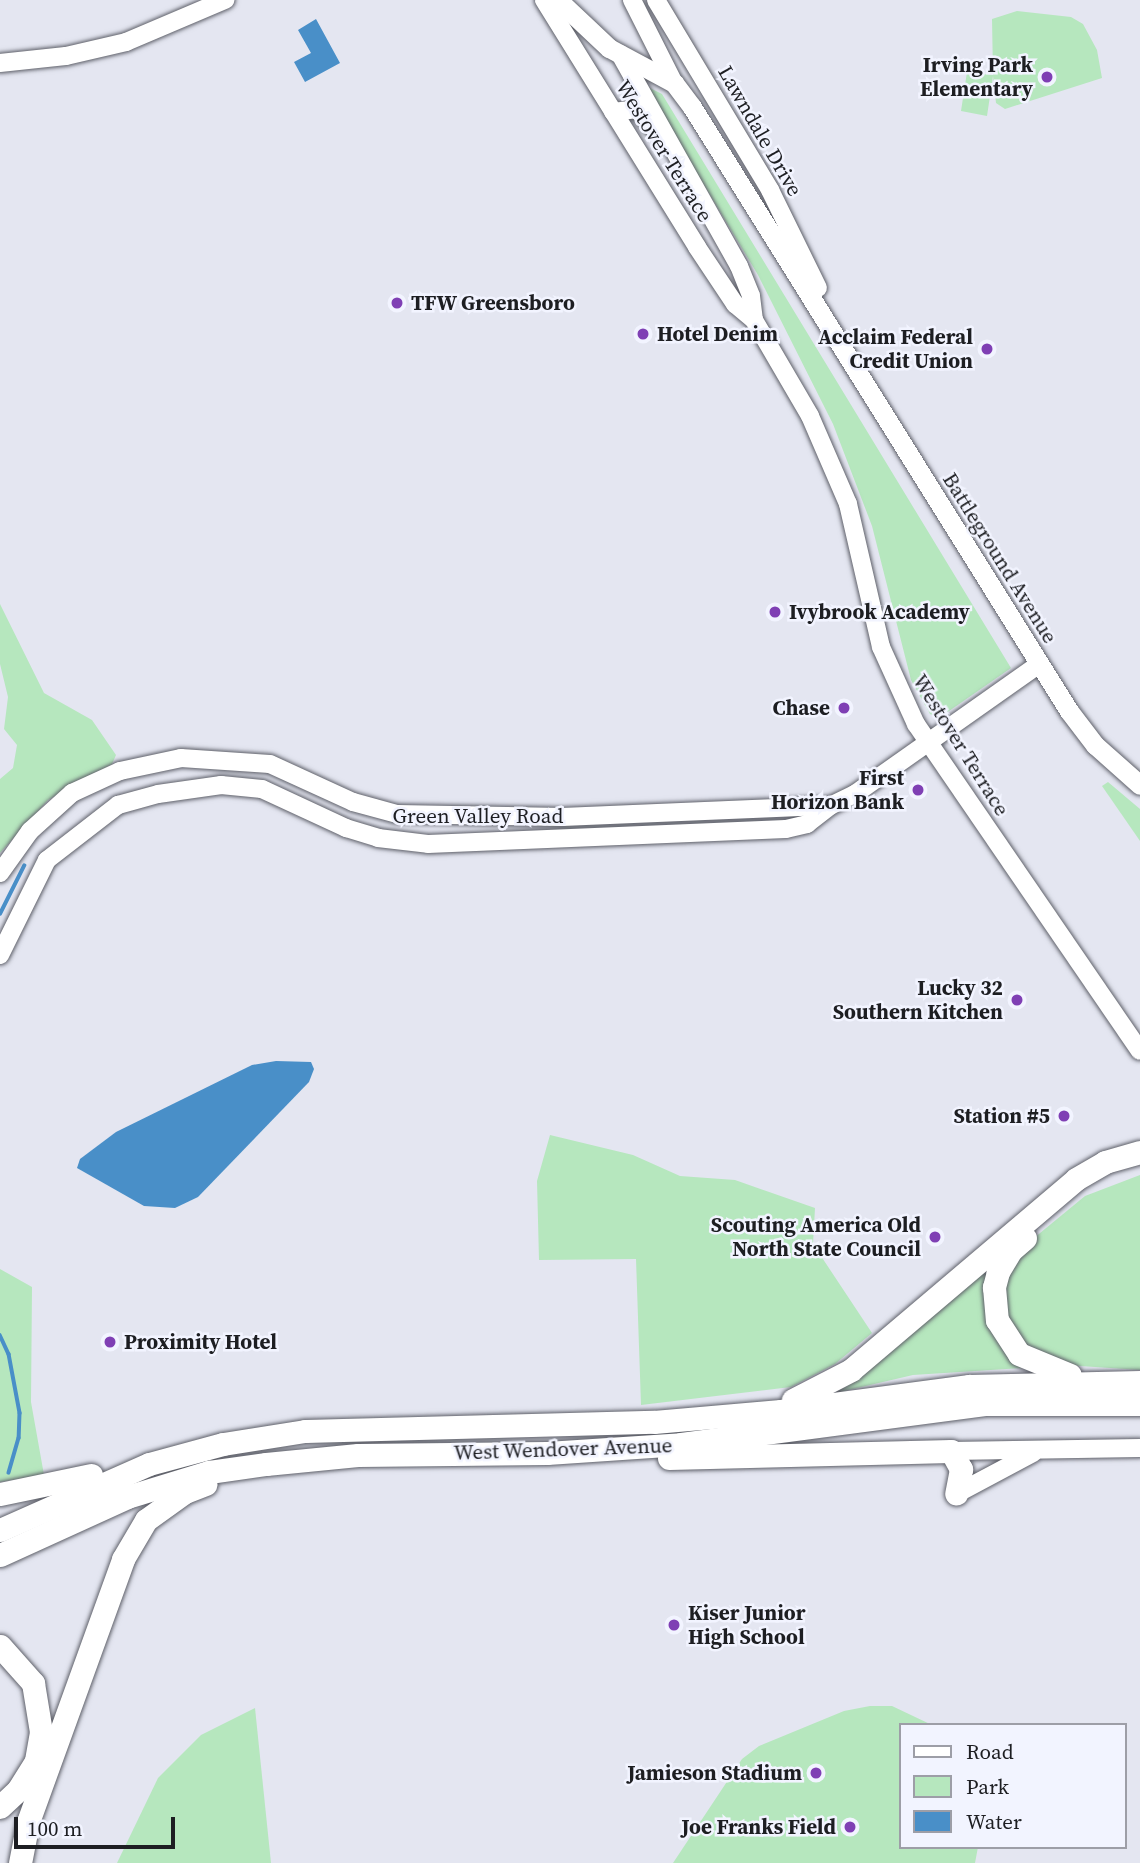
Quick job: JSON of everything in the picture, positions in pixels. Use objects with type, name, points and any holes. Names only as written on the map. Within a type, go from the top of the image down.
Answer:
[{"type":"highway","points":[[751,1412],[809,1395],[831,1384],[1076,1179],[1105,1162],[1140,1152]]},
{"type":"highway","points":[[1093,1380],[1049,1370],[1019,1354],[997,1320],[993,1287],[1011,1250],[1091,1186],[1140,1166]]},
{"type":"highway","name":"West Wendover Avenue","points":[[0,1530],[149,1464],[223,1444],[305,1432],[618,1423],[751,1412],[916,1390],[1093,1380],[1140,1382]]},
{"type":"highway","name":"West Wendover Avenue","points":[[0,1555],[127,1497],[209,1472],[266,1464],[358,1455],[547,1453],[740,1438],[986,1404],[1140,1404]]},
{"type":"highway","points":[[547,1453],[606,1460],[951,1451],[961,1469],[956,1494]]},
{"type":"highway","points":[[0,1494],[149,1464]]},
{"type":"highway","points":[[20,1863],[28,1822],[123,1559],[146,1520],[185,1492],[266,1464]]},
{"type":"highway","points":[[0,1646],[33,1682],[41,1732],[36,1761],[18,1790],[0,1807]]},
{"type":"main road","points":[[0,63],[66,56],[126,42],[225,0]]},
{"type":"main road","name":"Westover Terrace","points":[[544,0],[735,304],[754,320],[823,443],[848,504],[881,646],[894,682],[929,741],[1140,1051]]},
{"type":"main road","name":"Battleground Avenue","points":[[558,0],[620,54],[693,91],[713,117],[818,288],[841,340],[1039,664],[1096,745],[1140,785]]},
{"type":"main road","points":[[632,0],[674,83]]},
{"type":"main road","name":"Lawndale Drive","points":[[656,0],[770,190],[818,288]]},
{"type":"main road","name":"Westover Terrace","points":[[620,54],[738,266],[751,296],[754,320]]},
{"type":"main road","name":"Battleground Avenue","points":[[674,83],[821,317],[841,340]]},
{"type":"main road","points":[[613,112],[637,109],[686,170]]},
{"type":"main road","name":"Green Valley Road","points":[[0,955],[47,860],[107,812],[158,794],[221,785],[262,789],[357,832],[428,844],[786,829],[807,824],[830,806],[855,794],[1039,664]]},
{"type":"main road","name":"Green Valley Road","points":[[0,873],[30,831],[72,793],[120,771],[181,758],[270,765],[354,802],[397,814],[562,817],[830,806]]},
{"type":"main road","points":[[951,1451],[1140,1448]]},
{"type":"main road","points":[[956,1494],[1015,1461],[1045,1450]]},
{"type":"green space","points":[[1017,11],[1071,17],[1083,24],[1097,50],[1102,78],[1005,109],[996,103],[993,76],[987,116],[961,111],[967,72],[993,75],[992,19]]},
{"type":"green space","points":[[644,85],[662,94],[1011,668],[939,718],[930,714],[911,680],[872,526],[833,424],[758,275]]},
{"type":"green space","points":[[0,604],[44,693],[92,720],[116,755],[112,764],[48,800],[0,853],[0,779],[13,768],[17,745],[4,729],[8,697],[0,664]]},
{"type":"green space","points":[[1108,782],[1140,809],[1140,841],[1102,786]]},
{"type":"green space","points":[[550,1135],[633,1155],[680,1176],[735,1180],[815,1208],[813,1244],[872,1333],[835,1364],[791,1387],[641,1405],[636,1259],[539,1260],[537,1181]]},
{"type":"green space","points":[[1140,1175],[1140,1370],[1065,1365],[1018,1343],[999,1296],[1017,1252],[1085,1196]]},
{"type":"green space","points":[[1002,1248],[989,1278],[1022,1368],[913,1375],[827,1395]]},
{"type":"green space","points":[[0,1269],[32,1287],[31,1402],[44,1475],[0,1482]]},
{"type":"green space","name":"Jamieson Stadium","points":[[870,1706],[892,1706],[928,1723],[898,1723],[898,1849],[978,1849],[975,1863],[673,1863],[742,1759],[759,1746],[844,1711]]},
{"type":"green space","points":[[255,1708],[271,1863],[117,1863],[158,1778],[201,1735]]},
{"type":"water","points":[[316,19],[340,63],[305,82],[294,62],[311,53],[298,30]]},
{"type":"water","points":[[276,1061],[311,1062],[314,1069],[309,1082],[198,1197],[175,1208],[144,1206],[77,1168],[80,1159],[116,1132],[252,1065]]},
{"type":"waterway","points":[[0,914],[24,866]]},
{"type":"waterway","points":[[0,1335],[9,1354],[20,1413],[19,1438],[9,1473]]},
{"type":"place","name":"Irving Park Elementary","points":[[1047,77]]},
{"type":"place","name":"TFW Greensboro","points":[[397,303]]},
{"type":"place","name":"Hotel Denim","points":[[643,334]]},
{"type":"place","name":"Acclaim Federal Credit Union","points":[[987,349]]},
{"type":"place","name":"Ivybrook Academy","points":[[775,612]]},
{"type":"place","name":"Chase","points":[[844,708]]},
{"type":"place","name":"First Horizon Bank","points":[[918,790]]},
{"type":"place","name":"Lucky 32 Southern Kitchen","points":[[1017,1000]]},
{"type":"place","name":"Station #5","points":[[1064,1116]]},
{"type":"place","name":"Scouting America Old North State Council","points":[[935,1237]]},
{"type":"place","name":"Proximity Hotel","points":[[110,1342]]},
{"type":"place","name":"Kiser Junior High School","points":[[674,1625]]},
{"type":"place","name":"Jamieson Stadium","points":[[816,1773]]},
{"type":"place","name":"Joe Franks Field","points":[[850,1827]]}]
